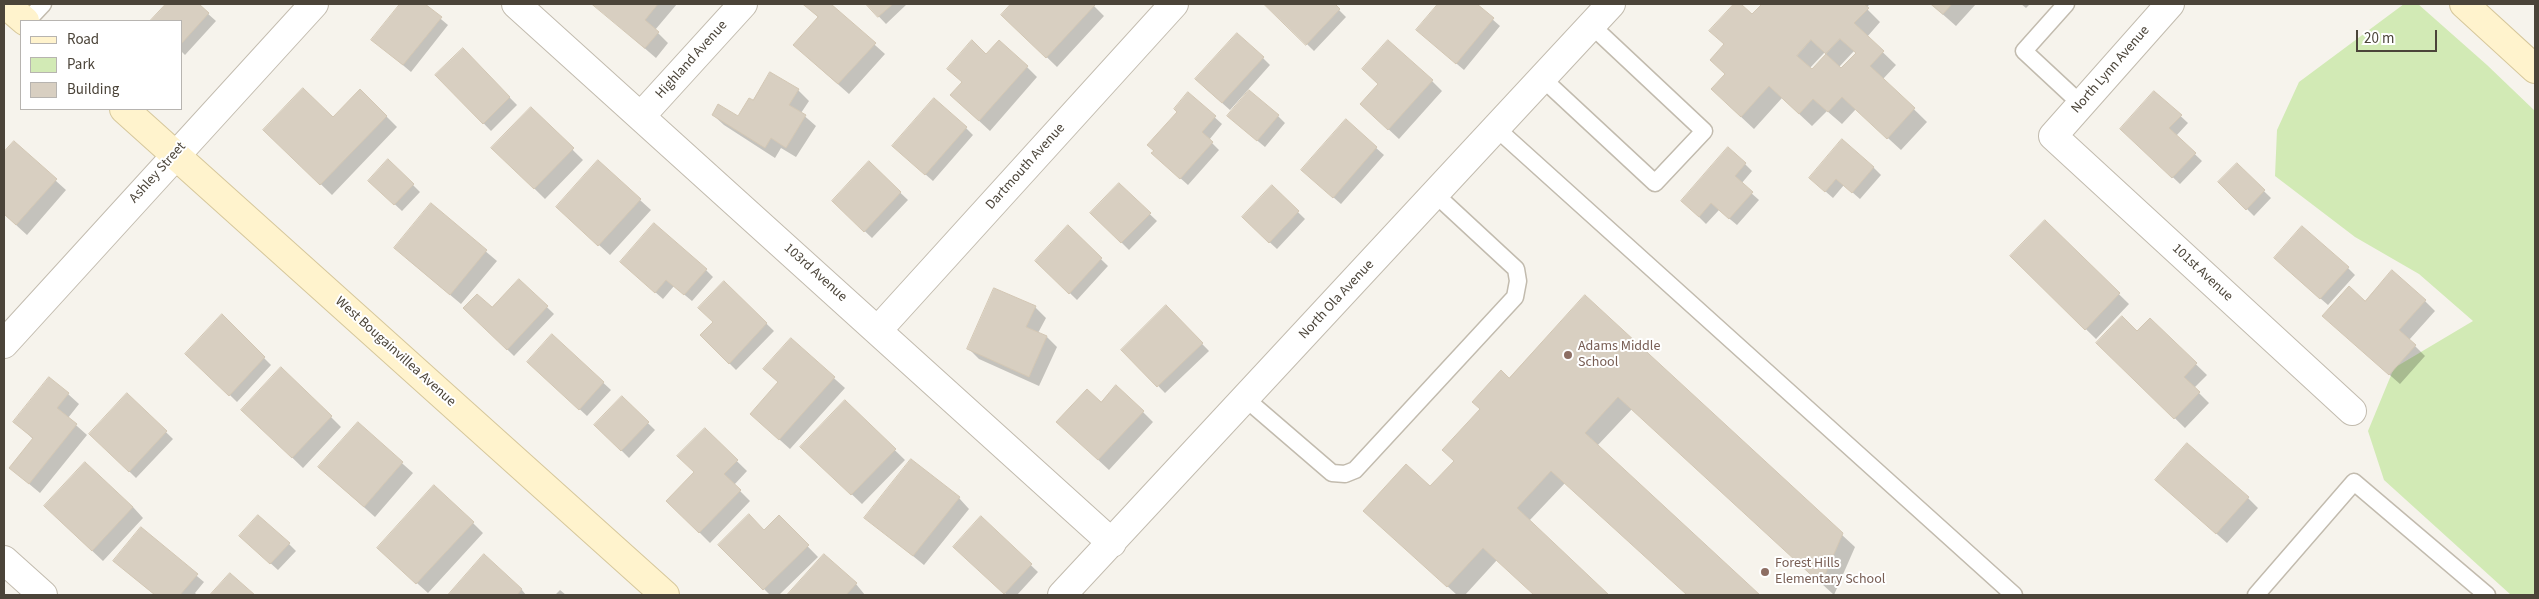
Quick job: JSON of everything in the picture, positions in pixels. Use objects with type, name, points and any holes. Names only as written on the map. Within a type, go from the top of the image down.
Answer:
[{"type":"street","points":[[5,4],[25,20]]},
{"type":"street","name":"Ashley Street","points":[[4,344],[314,4]]},
{"type":"street","name":"103rd Avenue","points":[[516,4],[1112,543]]},
{"type":"street","name":"Highland Avenue","points":[[641,116],[743,4]]},
{"type":"street","name":"Dartmouth Avenue","points":[[878,330],[1174,4]]},
{"type":"street","name":"North Ola Avenue","points":[[1062,595],[1246,399],[1610,4]]},
{"type":"street","name":"North Lynn Avenue","points":[[2053,136],[2170,4]]},
{"type":"street","points":[[2464,4],[2535,69]]},
{"type":"street","name":"West Bougainvillea Avenue","points":[[125,110],[665,595]]},
{"type":"street","name":"101st Avenue","points":[[2053,136],[2352,411]]},
{"type":"street","points":[[4,560],[43,595]]},
{"type":"lane","points":[[27,20],[43,4]]},
{"type":"lane","points":[[2066,4],[2024,51],[2081,104]]},
{"type":"lane","points":[[1542,78],[1655,183],[1704,131],[1591,25]]},
{"type":"lane","points":[[1496,128],[2014,595]]},
{"type":"lane","points":[[1246,399],[1332,473],[1345,474],[1355,470],[1501,312],[1514,297],[1518,281],[1516,269],[1435,194]]},
{"type":"lane","points":[[2256,595],[2354,482],[2487,595]]},
{"type":"green space","points":[[2404,4],[2418,4],[2487,65],[2535,111],[2535,595],[2511,595],[2384,480],[2368,431],[2394,368],[2473,321],[2419,274],[2355,237],[2275,176],[2277,130],[2299,82]]},
{"type":"building","points":[[166,4],[199,4],[209,13],[182,43],[182,20],[151,20]]},
{"type":"building","points":[[400,4],[425,4],[442,17],[403,65],[371,40]]},
{"type":"building","points":[[592,4],[658,4],[645,20],[659,32],[645,48]]},
{"type":"building","points":[[803,4],[831,4],[876,43],[838,84],[793,45],[818,17]]},
{"type":"building","points":[[866,4],[893,4],[878,17]]},
{"type":"building","points":[[1011,4],[1095,5],[1046,58],[1001,15]]},
{"type":"building","points":[[1264,4],[1335,4],[1340,9],[1306,45]]},
{"type":"building","points":[[1438,4],[1477,4],[1494,18],[1456,64],[1416,30]]},
{"type":"building","points":[[1734,4],[1741,4],[1752,14],[1762,4],[1864,4],[1869,8],[1854,23],[1884,51],[1870,66],[1915,108],[1887,139],[1842,97],[1828,112],[1813,99],[1799,114],[1769,86],[1741,117],[1711,89],[1725,74],[1710,60],[1724,44],[1709,31]],"holes":[[[1840,39],[1856,53],[1841,68],[1826,54]],[[1811,40],[1826,54],[1812,69],[1797,56]]]},
{"type":"building","points":[[1931,4],[1952,4],[1943,14]]},
{"type":"building","points":[[1237,33],[1264,57],[1222,103],[1195,79]]},
{"type":"building","points":[[972,40],[986,54],[999,40],[1028,66],[979,121],[950,95],[962,82],[947,69]]},
{"type":"building","points":[[1388,40],[1433,80],[1388,130],[1360,104],[1378,84],[1362,69]]},
{"type":"building","points":[[463,48],[510,97],[483,124],[435,75]]},
{"type":"building","points":[[770,72],[799,89],[789,105],[806,115],[786,148],[771,138],[765,148],[712,115],[718,104],[738,116],[749,98],[753,100]]},
{"type":"building","points":[[303,88],[333,117],[360,89],[387,116],[320,185],[263,130]]},
{"type":"building","points":[[1249,90],[1279,115],[1257,141],[1227,116]]},
{"type":"building","points":[[2154,91],[2182,115],[2169,128],[2196,153],[2172,178],[2120,129]]},
{"type":"building","points":[[1188,92],[1216,116],[1202,132],[1213,142],[1180,179],[1151,153],[1154,151],[1147,145],[1177,112],[1174,109]]},
{"type":"building","points":[[934,98],[967,127],[925,175],[892,146]]},
{"type":"building","points":[[531,107],[574,148],[534,189],[491,148]]},
{"type":"building","points":[[1346,119],[1377,147],[1333,198],[1301,170]]},
{"type":"building","points":[[1842,139],[1874,167],[1852,193],[1836,179],[1825,192],[1809,178]]},
{"type":"building","points":[[14,141],[57,179],[16,225],[4,214],[4,152]]},
{"type":"building","points":[[1728,147],[1746,163],[1735,176],[1753,192],[1729,219],[1711,203],[1699,217],[1681,201]]},
{"type":"building","points":[[388,159],[414,184],[394,205],[368,181]]},
{"type":"building","points":[[598,160],[641,199],[598,246],[556,207]]},
{"type":"building","points":[[869,161],[901,192],[864,232],[832,201]]},
{"type":"building","points":[[2237,163],[2265,190],[2246,210],[2218,182]]},
{"type":"building","points":[[1119,183],[1151,213],[1121,243],[1090,213]]},
{"type":"building","points":[[1272,185],[1299,211],[1269,243],[1242,217]]},
{"type":"building","points":[[431,203],[487,250],[450,295],[394,248]]},
{"type":"building","points":[[2045,220],[2120,293],[2085,330],[2010,256]]},
{"type":"building","points":[[654,223],[707,269],[684,295],[666,280],[655,293],[620,262]]},
{"type":"building","points":[[1068,225],[1102,258],[1069,294],[1035,261]]},
{"type":"building","points":[[2302,226],[2349,267],[2320,299],[2274,258]]},
{"type":"building","points":[[2392,270],[2426,300],[2399,330],[2416,345],[2389,375],[2322,316],[2349,286],[2365,301]]},
{"type":"building","points":[[519,279],[548,306],[507,350],[463,308],[477,294],[492,307]]},
{"type":"building","points":[[724,281],[767,323],[729,364],[700,335],[713,322],[698,308]]},
{"type":"building","points":[[994,288],[1036,306],[1026,327],[1047,336],[1029,377],[967,349]]},
{"type":"building","points":[[1585,295],[1843,533],[1821,584],[1618,397],[1585,433],[1760,595],[1687,595],[1551,471],[1517,508],[1609,595],[1534,595],[1483,548],[1447,587],[1363,511],[1406,464],[1430,486],[1454,461],[1442,450],[1480,409],[1472,402],[1501,370],[1509,378]]},
{"type":"building","points":[[1166,305],[1203,343],[1157,387],[1121,350]]},
{"type":"building","points":[[222,314],[265,357],[229,396],[185,354]]},
{"type":"building","points":[[2122,316],[2137,331],[2150,318],[2197,363],[2184,377],[2200,392],[2174,419],[2096,343]]},
{"type":"building","points":[[552,334],[604,382],[579,410],[527,362]]},
{"type":"building","points":[[791,338],[835,377],[779,440],[750,414],[778,382],[763,369]]},
{"type":"building","points":[[281,367],[332,416],[292,458],[241,410]]},
{"type":"building","points":[[49,377],[69,393],[57,408],[77,424],[29,484],[9,468],[33,438],[13,422]]},
{"type":"building","points":[[1116,385],[1144,411],[1098,460],[1056,422],[1087,389],[1101,402]]},
{"type":"building","points":[[127,393],[167,431],[129,472],[89,434]]},
{"type":"building","points":[[622,396],[649,422],[621,451],[594,425]]},
{"type":"building","points":[[845,400],[896,449],[851,495],[800,447]]},
{"type":"building","points":[[358,422],[403,462],[364,507],[318,467]]},
{"type":"building","points":[[705,428],[738,460],[724,474],[741,490],[699,533],[666,501],[694,472],[677,456]]},
{"type":"building","points":[[2187,443],[2249,497],[2216,534],[2155,480]]},
{"type":"building","points":[[911,459],[960,497],[913,556],[864,518]]},
{"type":"building","points":[[85,462],[133,507],[92,551],[44,506]]},
{"type":"building","points":[[434,485],[474,522],[416,584],[377,548]]},
{"type":"building","points":[[749,514],[764,530],[779,515],[809,545],[763,590],[718,545]]},
{"type":"building","points":[[258,515],[290,543],[270,564],[239,536]]},
{"type":"building","points":[[981,516],[1032,564],[1004,594],[953,547]]},
{"type":"building","points":[[141,527],[198,574],[180,595],[155,595],[113,561]]},
{"type":"building","points":[[484,554],[522,589],[517,595],[448,595]]},
{"type":"building","points":[[824,554],[857,583],[846,595],[787,595]]},
{"type":"building","points":[[230,573],[255,595],[210,595]]},
{"type":"place","name":"Adams Middle School","points":[[1568,355]]},
{"type":"place","name":"Forest Hills Elementary School","points":[[1765,572]]}]
